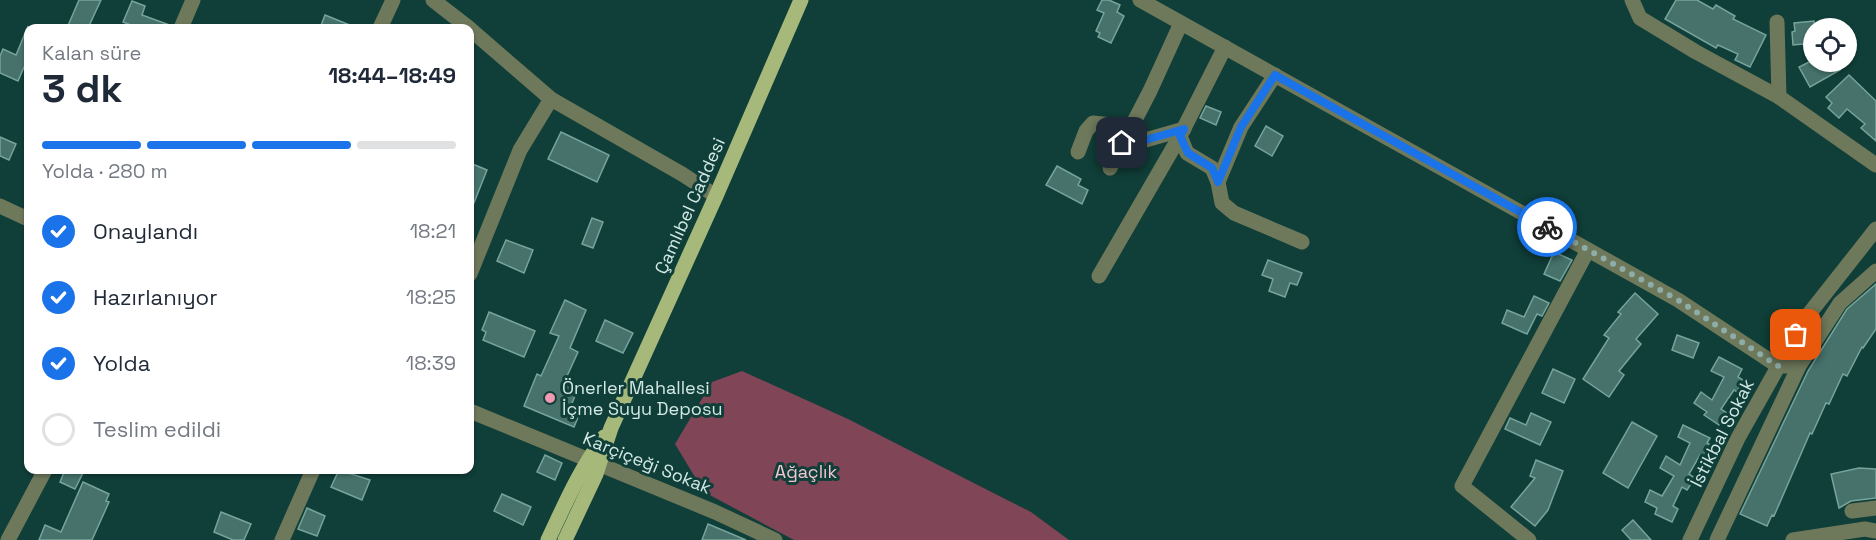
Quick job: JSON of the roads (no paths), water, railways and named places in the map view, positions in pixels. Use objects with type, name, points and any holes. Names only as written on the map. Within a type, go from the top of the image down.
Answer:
[{"type":"main road","name":"Çamlıbel Caddesi","points":[[594,462],[716,196],[801,0]]},
{"type":"main road","points":[[548,540],[594,462]]},
{"type":"main road","points":[[565,540],[594,462]]},
{"type":"street","points":[[183,24],[193,0]]},
{"type":"street","points":[[382,24],[393,0]]},
{"type":"street","points":[[433,0],[463,24]]},
{"type":"street","points":[[1140,0],[1678,300],[1778,366],[1799,366]]},
{"type":"street","points":[[1632,0],[1640,18],[1696,52],[1779,97],[1876,165]]},
{"type":"street","points":[[1110,168],[1150,91],[1181,22]]},
{"type":"street","points":[[1777,22],[1779,97]]},
{"type":"street","points":[[474,33],[552,99],[716,196]]},
{"type":"street","points":[[1099,276],[1182,132],[1225,47]]},
{"type":"street","points":[[1218,182],[1241,127],[1275,75]]},
{"type":"street","points":[[474,264],[520,150],[552,99]]},
{"type":"street","points":[[1078,152],[1086,131],[1093,123],[1130,127]]},
{"type":"street","points":[[1122,143],[1182,132]]},
{"type":"street","points":[[1182,132],[1188,153],[1212,168],[1218,182],[1222,203],[1234,213],[1302,242]]},
{"type":"street","points":[[0,206],[24,217]]},
{"type":"street","name":"İstikbal Sokak","points":[[1690,540],[1738,438],[1805,319],[1876,229]]},
{"type":"street","points":[[1529,540],[1462,486],[1588,250]]},
{"type":"street","points":[[1717,540],[1799,366],[1840,303],[1876,271]]},
{"type":"street","name":"Karçiçeği Sokak","points":[[474,413],[715,512],[775,540]]},
{"type":"street","points":[[1724,467],[1760,449]]},
{"type":"street","points":[[8,540],[43,474]]},
{"type":"street","points":[[282,540],[311,474]]},
{"type":"street","points":[[1852,511],[1876,508]]},
{"type":"street","points":[[1793,540],[1865,529],[1876,531]]},
{"type":"place","name":"Önerler Mahallesi İçme Suyu Deposu","points":[[550,398]]},
{"type":"park label","name":"Ağaçlık","points":[[806,472]]}]
